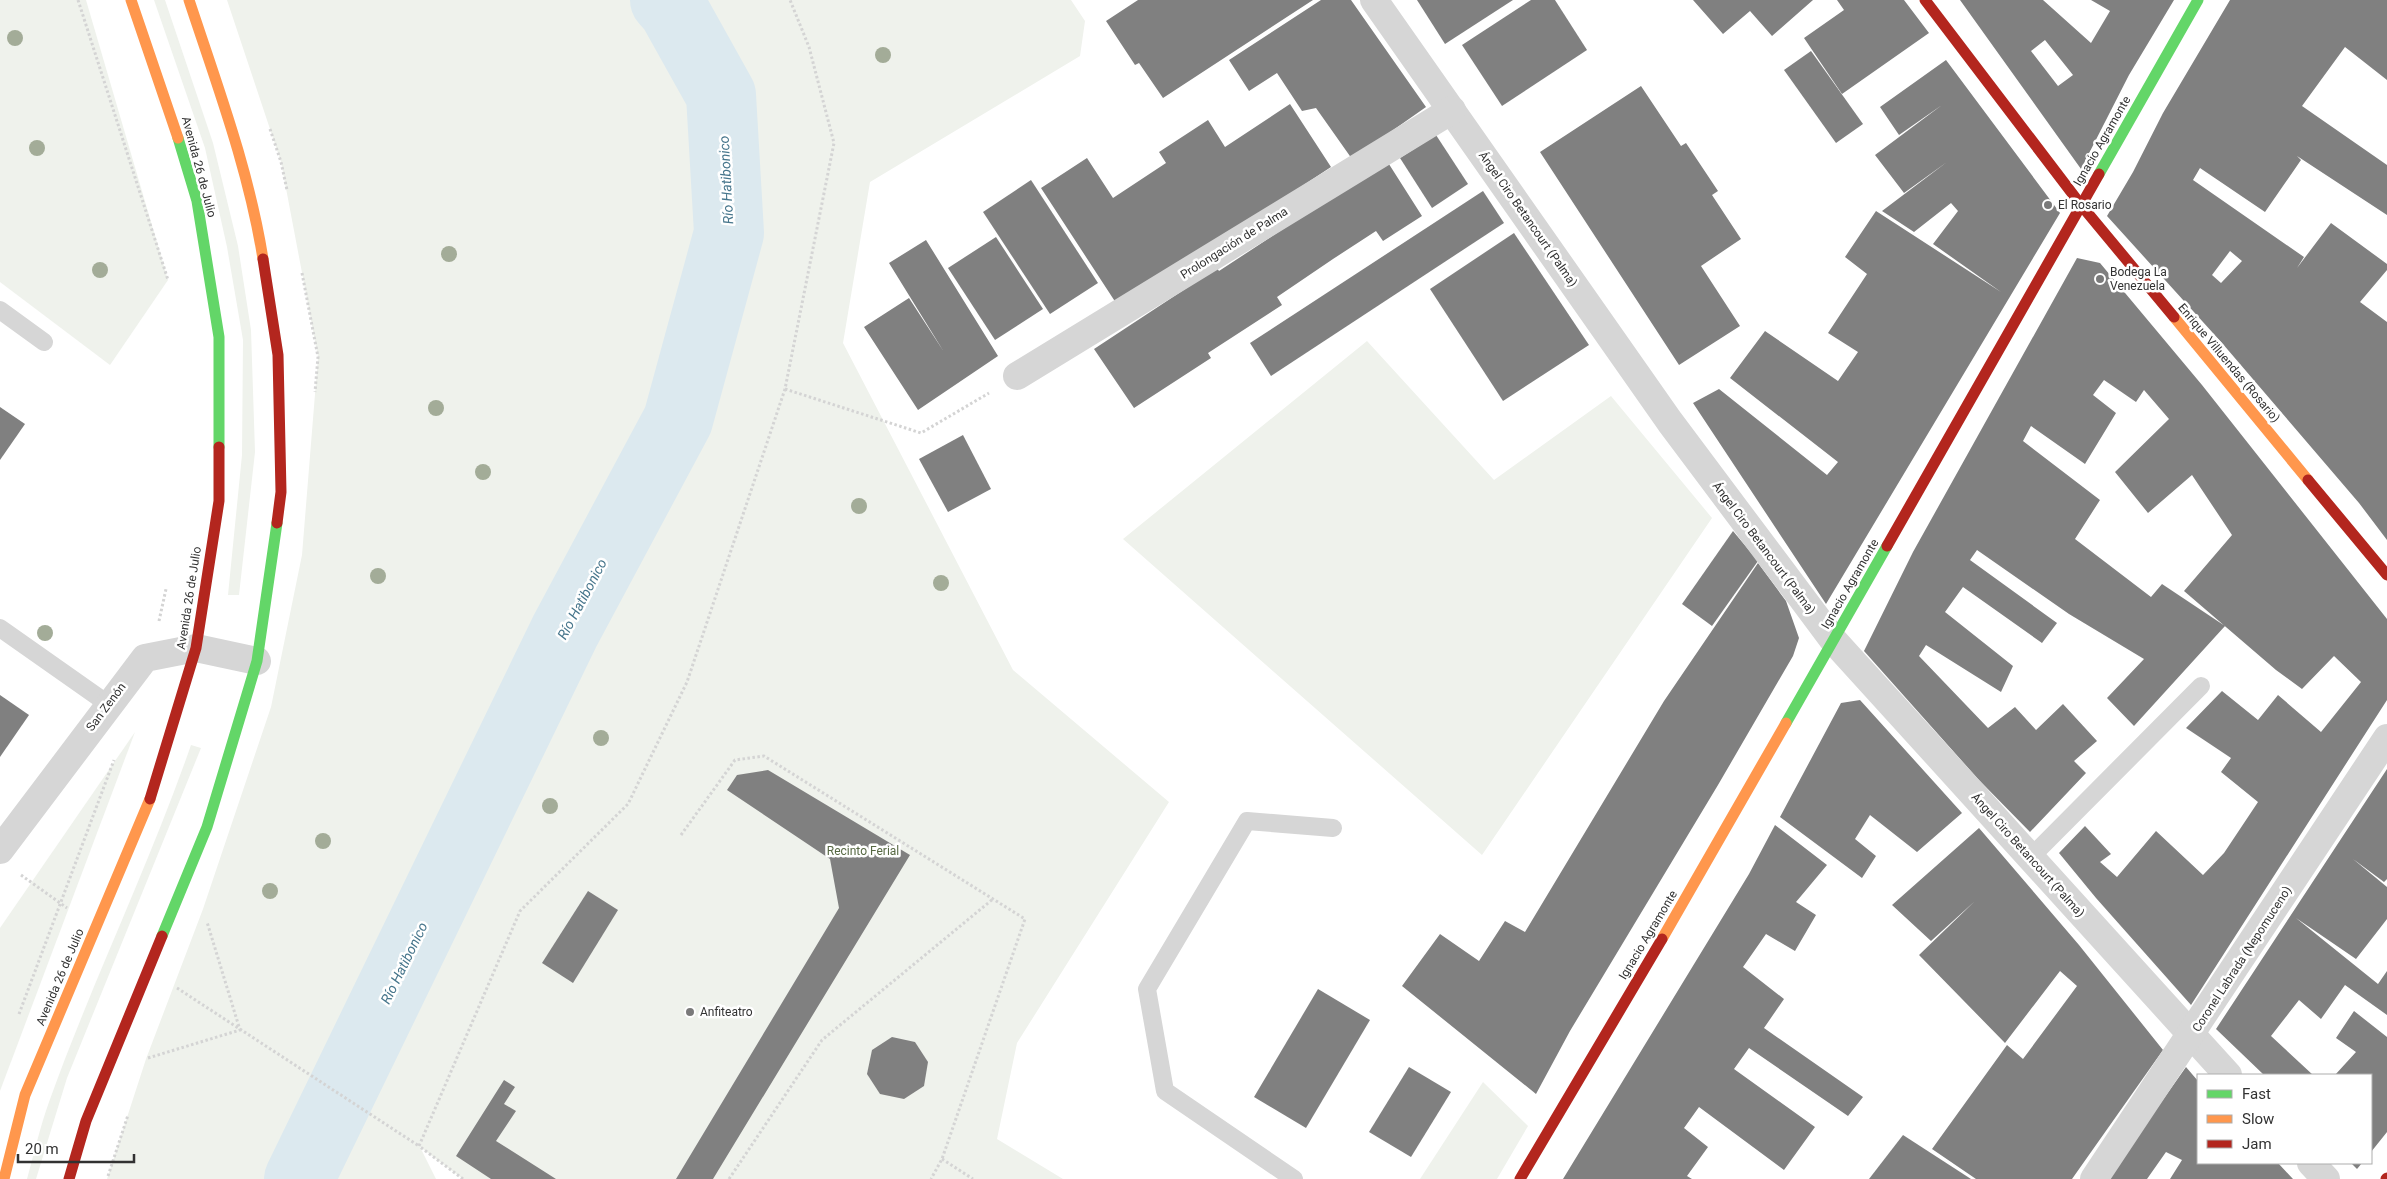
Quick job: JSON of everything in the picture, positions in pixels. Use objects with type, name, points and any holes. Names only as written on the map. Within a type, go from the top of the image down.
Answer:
[{"type":"main road","name":"Avenida 26 de Julio","points":[[4,1179],[25,1095],[148,804],[196,648],[219,501],[219,337],[197,201],[173,121],[131,0]]},
{"type":"main road","points":[[69,1179],[86,1121],[112,1062],[206,826],[258,661],[281,492],[278,355],[257,221],[234,135],[189,0]]},
{"type":"main road","name":"Enrique Villuendas (Rosario)","points":[[1925,0],[2081,205],[2387,574]]},
{"type":"main road","name":"Ignacio Agramonte","points":[[1520,1179],[1685,900],[1834,641],[2198,0]]},
{"type":"street","name":"Ángel Ciro Betancourt (Palma)","points":[[1374,0],[1670,422],[1834,641],[2227,1074]]},
{"type":"street","name":"Prolongación de Palma","points":[[1017,376],[1452,110]]},
{"type":"street","points":[[152,656],[196,648],[258,661]]},
{"type":"street","name":"San Zenón","points":[[0,850],[108,704],[145,658],[152,656]]},
{"type":"street","name":"Coronel Labrada (Nepomuceno)","points":[[2094,1179],[2191,1036],[2387,738]]},
{"type":"street","points":[[2312,1164],[2326,1179]]},
{"type":"lane","points":[[0,310],[44,342]]},
{"type":"lane","points":[[0,628],[108,704]]},
{"type":"lane","points":[[2030,858],[2201,686]]},
{"type":"lane","points":[[1294,1179],[1165,1091],[1147,989],[1248,821],[1333,828]]},
{"type":"path","points":[[78,0],[168,280]]},
{"type":"path","points":[[419,1146],[520,911],[628,804],[687,682],[785,389],[834,142],[809,47],[790,0]]},
{"type":"path","points":[[785,389],[921,433],[1017,376]]},
{"type":"path","points":[[152,656],[166,589]]},
{"type":"path","points":[[681,835],[735,760],[764,756],[1025,919],[942,1159],[931,1179]]},
{"type":"path","points":[[17,1021],[115,757]]},
{"type":"path","points":[[729,1179],[822,1040],[993,899]]},
{"type":"path","points":[[146,1059],[240,1030],[206,919]]},
{"type":"path","points":[[258,1041],[419,1146],[463,1179]]},
{"type":"path","points":[[942,1159],[973,1179]]},
{"type":"green space","points":[[0,0],[86,0],[168,280],[110,365],[0,282]]},
{"type":"green space","points":[[154,0],[165,0],[213,143],[238,246],[251,330],[255,452],[239,595],[228,595],[242,455],[243,340],[227,247],[205,148]]},
{"type":"green space","name":"Recinto Ferial","points":[[227,0],[1071,0],[1085,21],[1080,56],[870,182],[843,343],[1013,670],[1169,802],[1017,1043],[997,1139],[1063,1179],[463,1179],[420,1147],[436,1179],[107,1179],[146,1059],[203,909],[271,707],[302,555],[318,357],[281,162]]},
{"type":"green space","points":[[1367,341],[1494,480],[1611,396],[1712,518],[1482,855],[1123,539]]},
{"type":"green space","points":[[135,732],[0,1091],[0,928]]},
{"type":"green space","points":[[191,745],[201,748],[67,1078],[36,1179],[27,1179],[46,1111],[66,1057],[157,835]]},
{"type":"green space","points":[[1483,1082],[1528,1126],[1497,1179],[1420,1179]]},
{"type":"building","points":[[1138,0],[1313,0],[1163,98],[1139,63],[1135,65],[1106,21]]},
{"type":"building","points":[[1321,0],[1351,0],[1426,107],[1352,159],[1316,108],[1302,111],[1277,73],[1249,91],[1229,60]]},
{"type":"building","points":[[1417,0],[1513,0],[1445,44]]},
{"type":"building","points":[[1531,0],[1555,0],[1587,50],[1502,106],[1462,45]]},
{"type":"building","points":[[1693,0],[1813,0],[1772,36],[1750,11],[1723,34]]},
{"type":"building","points":[[1837,0],[1904,0],[1929,33],[1842,94],[1804,38],[1844,10]]},
{"type":"building","points":[[1960,0],[2043,0],[2091,43],[2110,11],[2091,0],[2174,0],[2129,75],[2081,169]],"holes":[[[2045,40],[2073,75],[2058,86],[2031,51]]]},
{"type":"building","points":[[2230,0],[2387,0],[2387,80],[2345,47],[2302,106],[2387,165],[2387,215],[2297,156],[2301,160],[2265,212],[2200,168],[2193,180],[2304,257],[2297,268],[2331,223],[2387,264],[2387,270],[2360,302],[2387,322],[2387,540],[2359,503],[2222,343],[2107,216],[2133,172],[2163,113]],"holes":[[[2230,251],[2242,261],[2221,283],[2212,275]]]},
{"type":"building","points":[[1811,51],[1863,124],[1836,143],[1784,70]]},
{"type":"building","points":[[1946,60],[2060,213],[1826,604],[1693,403],[1719,389],[1827,475],[1838,462],[1730,378],[1765,331],[1838,381],[1858,352],[1828,333],[1867,274],[1845,257],[1876,211],[2001,292],[1933,244],[1958,211],[1951,203],[1914,232],[1882,211],[1947,162],[1904,193],[1875,155],[1942,105],[1899,135],[1880,107]]},
{"type":"building","points":[[1641,86],[1681,146],[1686,143],[1718,191],[1712,195],[1741,239],[1701,266],[1740,326],[1679,365],[1540,152]]},
{"type":"building","points":[[1290,104],[1331,167],[1217,242],[1116,303],[1041,188],[1087,158],[1113,198],[1166,163],[1159,152],[1208,120],[1225,147]]},
{"type":"building","points":[[1436,135],[1468,184],[1432,208],[1400,158]]},
{"type":"building","points":[[1387,161],[1422,216],[1383,241],[1376,231],[1333,259],[1277,297],[1282,305],[1208,353],[1211,358],[1134,408],[1094,349],[1217,268],[1219,271]]},
{"type":"building","points":[[1031,180],[1098,283],[1050,314],[983,212]]},
{"type":"building","points":[[1483,191],[1504,223],[1271,376],[1250,343]]},
{"type":"building","points":[[1514,233],[1589,345],[1503,401],[1430,289]]},
{"type":"building","points":[[996,237],[1043,309],[995,340],[948,268]]},
{"type":"building","points":[[926,240],[998,356],[918,410],[864,327],[909,298],[944,352],[889,263]]},
{"type":"building","points":[[2077,258],[2100,263],[2202,385],[2387,619],[2387,700],[2191,1005],[2096,898],[2059,853],[2085,826],[2111,854],[2100,862],[2117,877],[2156,831],[2203,875],[2224,853],[2258,802],[2221,772],[2231,758],[2186,728],[2222,691],[2258,720],[2278,695],[2321,732],[2361,682],[2334,656],[2302,689],[2276,670],[2225,626],[2134,726],[2107,698],[2144,659],[2069,614],[1977,550],[1970,560],[2057,623],[2042,643],[1963,587],[1945,612],[2013,666],[2001,692],[1926,645],[1919,656],[1988,728],[2015,707],[2036,730],[2063,704],[2097,741],[2074,761],[2086,773],[2030,832],[1978,779],[1864,651],[1913,552]],"holes":[[[2104,380],[2136,402],[2144,390],[2169,419],[2115,472],[2148,513],[2192,475],[2232,535],[2184,591],[2224,625],[2162,584],[2151,597],[2075,539],[2100,500],[2023,441],[2031,426],[2085,464],[2116,413],[2093,395]]]},
{"type":"building","points":[[0,407],[25,424],[0,460]]},
{"type":"building","points":[[963,435],[991,489],[948,512],[919,459]]},
{"type":"building","points":[[1733,531],[1758,561],[1712,626],[1682,604]]},
{"type":"building","points":[[1758,563],[1786,601],[1799,638],[1793,656],[1570,1031],[1536,1094],[1402,986],[1440,934],[1479,961],[1505,921],[1525,932],[1664,701]]},
{"type":"building","points":[[0,695],[29,715],[0,757]]},
{"type":"building","points":[[1860,700],[1962,813],[1917,852],[1870,815],[1855,839],[1876,856],[1862,878],[1780,817],[1841,703]]},
{"type":"building","points":[[2387,769],[2387,879],[2384,882],[2353,859],[2387,887],[2387,919],[2356,959],[2296,918],[2378,984],[2387,971],[2387,1015],[2345,985],[2321,1019],[2299,1000],[2271,1036],[2312,1074],[2263,1074],[2216,1029]]},
{"type":"building","points":[[768,770],[910,855],[713,1179],[676,1179],[839,908],[830,859],[727,790],[737,775]]},
{"type":"building","points":[[1775,825],[1827,865],[1796,902],[1816,915],[1795,951],[1766,934],[1743,967],[1784,999],[1764,1028],[1863,1097],[1848,1116],[1749,1048],[1734,1069],[1815,1127],[1784,1170],[1699,1107],[1684,1128],[1708,1147],[1687,1176],[1692,1179],[1563,1179],[1749,874]]},
{"type":"building","points":[[1979,828],[2079,945],[2163,1050],[2072,1179],[1976,1179],[1932,1149],[2007,1045],[2023,1059],[2077,986],[2060,971],[2005,1043],[1919,955],[1975,901],[1931,941],[1892,905]]},
{"type":"building","points":[[588,891],[618,910],[573,983],[542,963]]},
{"type":"building","points":[[1318,989],[1370,1020],[1306,1128],[1254,1097]]},
{"type":"building","points":[[2354,1011],[2387,1037],[2387,1132],[2372,1151],[2372,1074],[2336,1074],[2356,1052],[2336,1038]]},
{"type":"building","points":[[892,1037],[915,1042],[928,1062],[924,1086],[904,1099],[880,1094],[867,1074],[872,1050]]},
{"type":"building","points":[[1409,1067],[1451,1092],[1411,1157],[1369,1132]]},
{"type":"building","points":[[2186,1067],[2197,1080],[2197,1164],[2279,1164],[2293,1179],[2170,1179],[2182,1160],[2166,1152],[2147,1179],[2107,1179]]},
{"type":"building","points":[[504,1080],[515,1087],[504,1104],[516,1111],[496,1141],[556,1179],[491,1179],[456,1156]]},
{"type":"building","points":[[1903,1135],[1971,1179],[1869,1179]]},
{"type":"building","points":[[2352,1164],[2361,1164],[2357,1169]]},
{"type":"waterway","name":"Río Hatibonico","points":[[299,1179],[565,631],[678,420],[729,233],[721,95],[673,9],[665,0]]},
{"type":"traffic: fast","points":[[2099,174],[2198,0]]},
{"type":"traffic: fast","points":[[178,138],[197,201],[219,337],[219,447]]},
{"type":"traffic: fast","points":[[162,936],[207,827],[257,661],[277,523]]},
{"type":"traffic: fast","points":[[1786,723],[1887,546]]},
{"type":"traffic: slow","points":[[131,0],[178,138]]},
{"type":"traffic: slow","points":[[189,0],[241,160],[263,259]]},
{"type":"traffic: slow","points":[[2174,317],[2308,480]]},
{"type":"traffic: slow","points":[[1662,939],[1786,723]]},
{"type":"traffic: slow","points":[[4,1179],[25,1095],[150,799]]},
{"type":"traffic: jam","points":[[1925,0],[2081,205],[2174,317]]},
{"type":"traffic: jam","points":[[1887,546],[2099,174]]},
{"type":"traffic: jam","points":[[263,259],[278,355],[281,492],[277,523]]},
{"type":"traffic: jam","points":[[150,799],[196,648],[219,501],[219,447]]},
{"type":"traffic: jam","points":[[2308,480],[2387,575]]},
{"type":"traffic: jam","points":[[69,1179],[86,1121],[162,936]]},
{"type":"traffic: jam","points":[[1520,1179],[1662,939]]},
{"type":"place","name":"El Rosario","points":[[2048,205]]},
{"type":"place","name":"Bodega La Venezuela","points":[[2100,279]]},
{"type":"place","name":"Anfiteatro","points":[[690,1012]]}]
